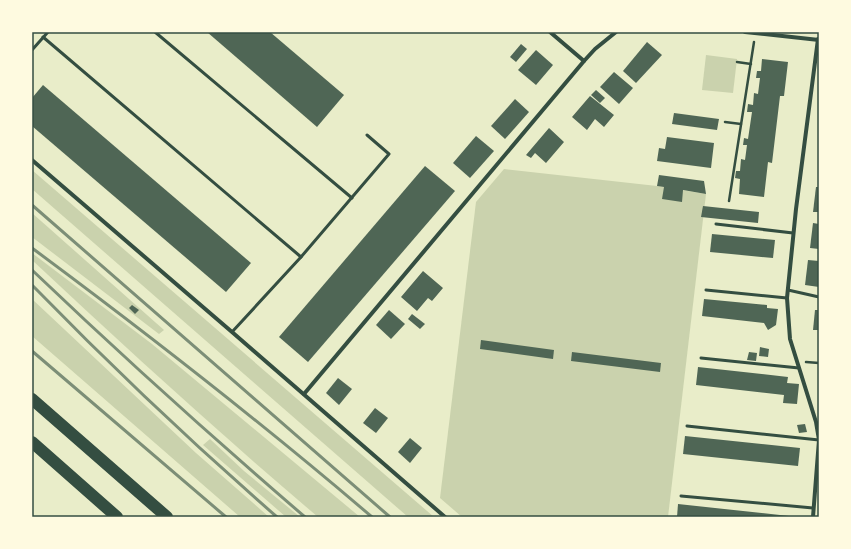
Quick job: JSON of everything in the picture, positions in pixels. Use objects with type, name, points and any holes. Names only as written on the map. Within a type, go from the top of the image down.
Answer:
[{"type":"highway","points":[[32,399],[166,517]]},
{"type":"highway","points":[[32,442],[117,517]]},
{"type":"street","points":[[550,32],[584,61]]},
{"type":"street","points":[[304,394],[584,61],[595,49],[616,32]]},
{"type":"street","points":[[745,32],[819,39],[793,233],[787,298],[790,339],[816,422],[819,440],[812,517]]},
{"type":"street","points":[[32,160],[445,517]]},
{"type":"lane","points":[[32,50],[48,32]]},
{"type":"lane","points":[[155,32],[352,198]]},
{"type":"lane","points":[[43,37],[301,258]]},
{"type":"lane","points":[[232,332],[301,258],[389,154],[367,135]]},
{"type":"lane","points":[[716,224],[793,233]]},
{"type":"lane","points":[[706,290],[787,298]]},
{"type":"lane","points":[[788,290],[819,297]]},
{"type":"lane","points":[[701,358],[800,368]]},
{"type":"lane","points":[[687,426],[819,440]]},
{"type":"lane","points":[[682,496],[813,508]]},
{"type":"path","points":[[729,201],[755,33]]},
{"type":"path","points":[[737,62],[751,64]]},
{"type":"path","points":[[726,122],[741,124]]},
{"type":"path","points":[[797,361],[819,363]]},
{"type":"green space","points":[[706,55],[737,59],[733,93],[702,90]]},
{"type":"green space","points":[[504,169],[657,186],[706,194],[668,517],[462,517],[440,498],[476,202]]},
{"type":"green space","points":[[32,170],[434,517],[408,517],[32,189]]},
{"type":"green space","points":[[32,213],[164,330],[159,334],[32,237]]},
{"type":"green space","points":[[32,253],[152,344],[360,517],[318,517],[281,486],[103,326],[32,260]]},
{"type":"green space","points":[[32,299],[196,453],[269,517],[240,517],[32,336]]},
{"type":"green space","points":[[210,439],[244,471],[300,517],[286,517],[203,445]]},
{"type":"building","points":[[207,32],[270,32],[344,95],[317,127]]},
{"type":"building","points":[[647,42],[662,55],[636,83],[623,71]]},
{"type":"building","points":[[521,44],[527,49],[516,62],[510,57]]},
{"type":"building","points":[[536,50],[553,65],[536,85],[518,70]]},
{"type":"building","points":[[762,59],[788,62],[784,96],[780,96],[772,163],[768,162],[764,197],[739,194],[740,179],[735,178],[736,171],[740,171],[741,159],[745,160],[747,145],[743,145],[744,138],[748,139],[752,112],[747,112],[748,104],[753,105],[754,93],[758,94],[760,78],[756,78],[757,71],[761,71]]},
{"type":"building","points":[[614,72],[633,88],[619,104],[600,87]]},
{"type":"building","points":[[43,85],[251,263],[226,292],[32,126],[32,98]]},
{"type":"building","points":[[596,90],[605,98],[600,103],[591,95]]},
{"type":"building","points":[[590,96],[614,115],[604,127],[595,119],[587,130],[572,117]]},
{"type":"building","points":[[515,99],[529,112],[505,139],[491,126]]},
{"type":"building","points":[[674,113],[719,119],[717,130],[672,124]]},
{"type":"building","points":[[549,128],[564,142],[546,163],[535,153],[531,158],[526,155]]},
{"type":"building","points":[[476,136],[494,151],[470,178],[453,163]]},
{"type":"building","points":[[667,137],[714,143],[711,168],[657,161],[659,148],[665,149]]},
{"type":"building","points":[[425,166],[455,191],[308,362],[279,337]]},
{"type":"building","points":[[659,175],[704,181],[706,194],[683,190],[682,202],[662,199],[664,187],[657,186]]},
{"type":"building","points":[[816,187],[819,187],[819,212],[813,212]]},
{"type":"building","points":[[703,206],[759,212],[758,223],[701,217]]},
{"type":"building","points":[[813,223],[819,224],[819,249],[810,248]]},
{"type":"building","points":[[712,234],[775,240],[773,258],[710,252]]},
{"type":"building","points":[[808,260],[819,261],[819,287],[805,285]]},
{"type":"building","points":[[423,271],[443,288],[432,301],[428,298],[417,311],[401,297]]},
{"type":"building","points":[[704,299],[767,305],[767,308],[778,309],[776,325],[768,330],[764,323],[702,316]]},
{"type":"building","points":[[132,305],[139,310],[135,314],[129,308]]},
{"type":"building","points":[[389,310],[405,324],[391,339],[376,325]]},
{"type":"building","points":[[815,310],[819,310],[819,330],[813,330]]},
{"type":"building","points":[[412,314],[425,324],[420,329],[408,319]]},
{"type":"building","points":[[481,340],[554,350],[553,359],[480,349]]},
{"type":"building","points":[[760,347],[769,349],[768,357],[759,356]]},
{"type":"building","points":[[572,352],[661,363],[660,372],[571,361]]},
{"type":"building","points":[[749,352],[757,353],[756,361],[747,360]]},
{"type":"building","points":[[698,367],[788,377],[787,383],[799,384],[797,404],[783,403],[784,395],[696,385]]},
{"type":"building","points":[[338,378],[352,389],[339,405],[326,393]]},
{"type":"building","points":[[375,408],[388,418],[376,433],[363,423]]},
{"type":"building","points":[[805,424],[807,432],[799,433],[797,425]]},
{"type":"building","points":[[685,436],[800,448],[798,466],[683,454]]},
{"type":"building","points":[[410,438],[422,448],[410,463],[398,452]]},
{"type":"building","points":[[678,504],[789,516],[789,517],[677,517]]},
{"type":"railway","points":[[32,205],[390,517]]},
{"type":"railway","points":[[32,248],[119,313],[289,447],[372,517]]},
{"type":"railway","points":[[32,270],[167,395],[305,517]]},
{"type":"railway","points":[[32,285],[152,404],[277,517]]},
{"type":"railway","points":[[32,351],[226,517]]}]
